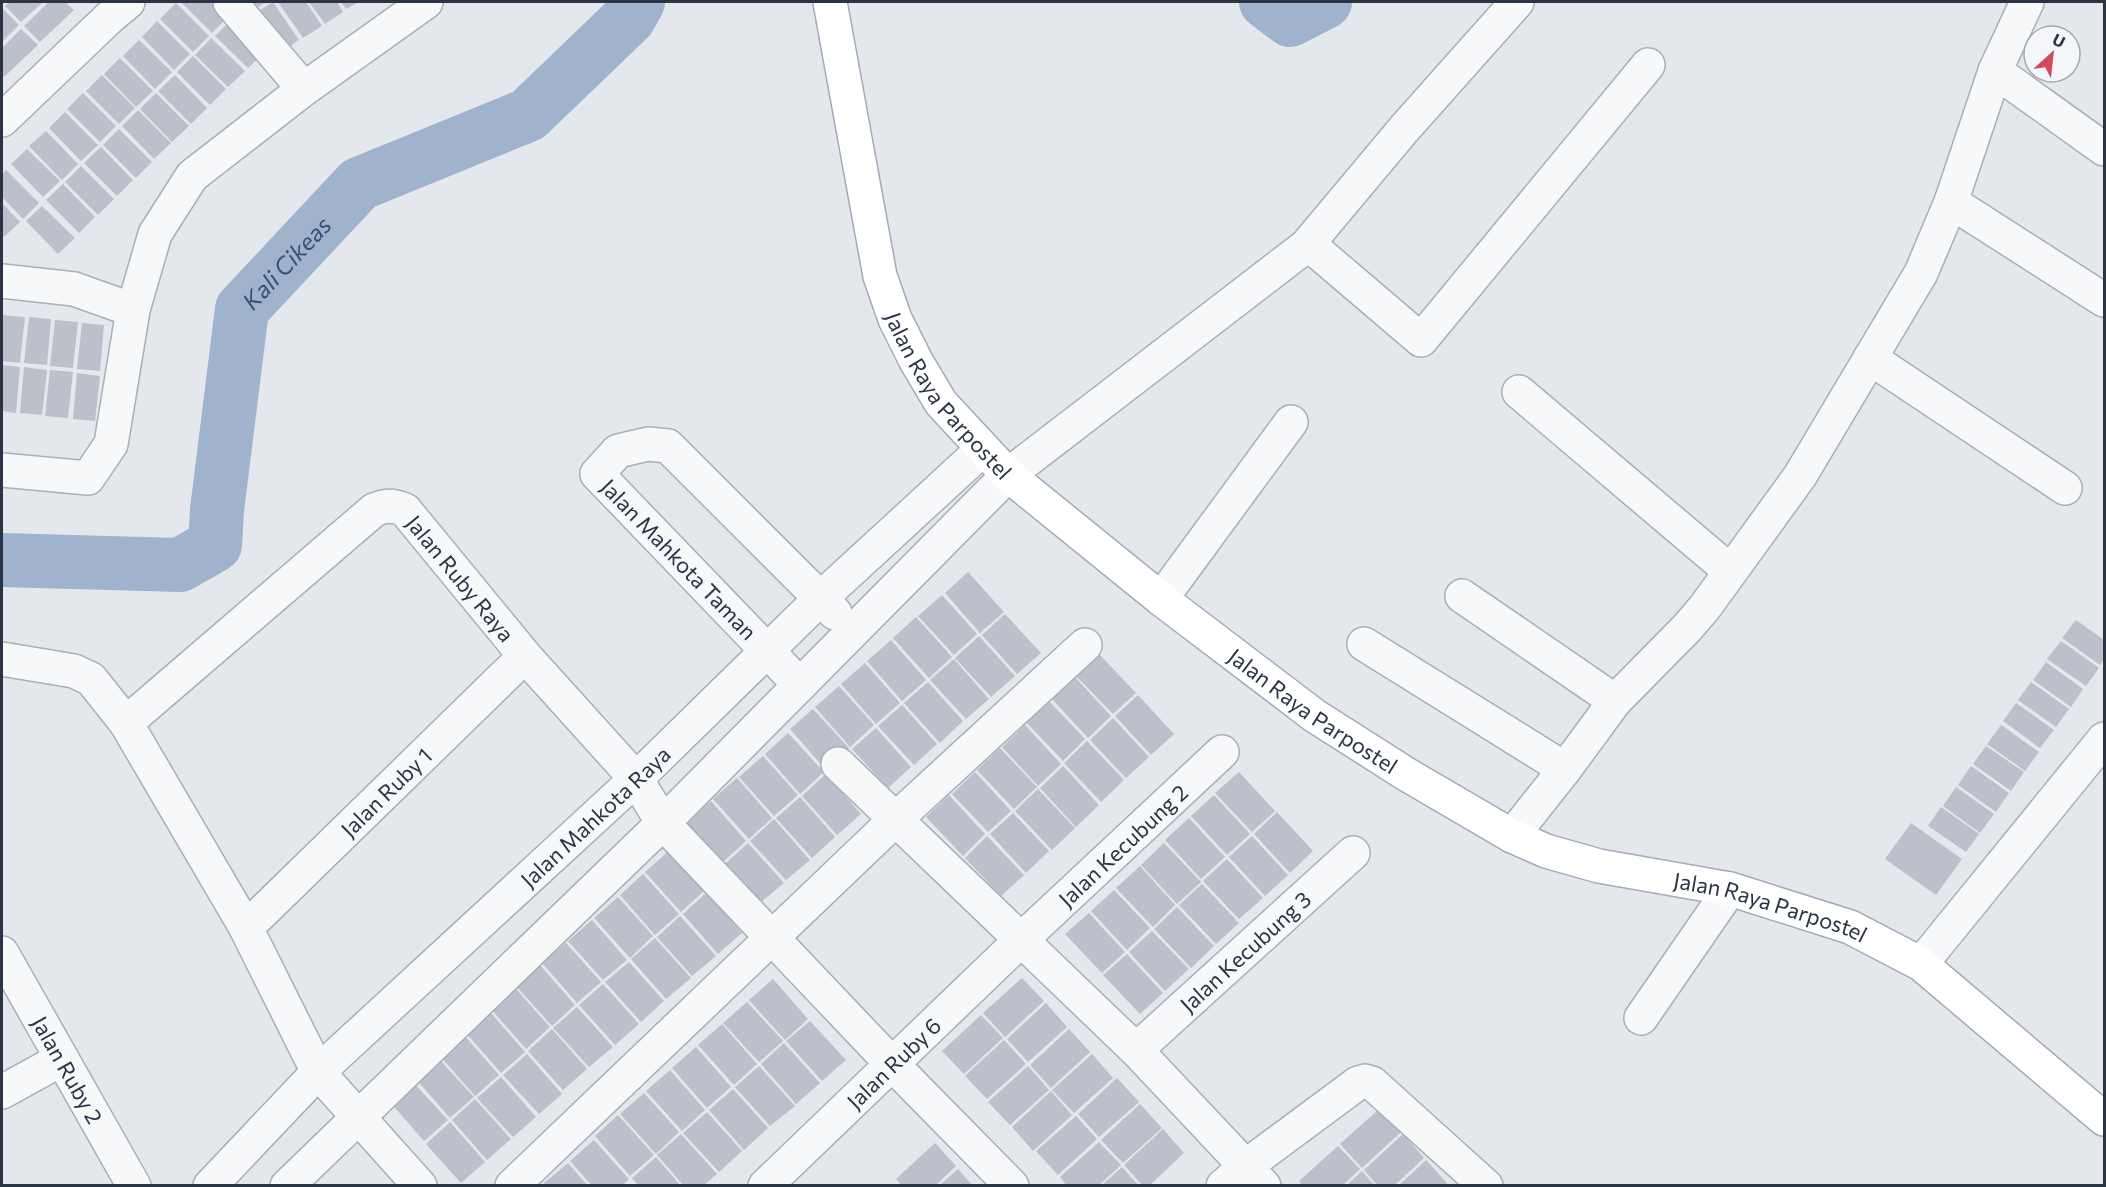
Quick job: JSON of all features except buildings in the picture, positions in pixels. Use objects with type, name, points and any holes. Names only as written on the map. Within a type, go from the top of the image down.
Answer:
[{"type":"main road","name":"Jalan Raya Parpostel","points":[[830,2],[880,276],[895,319],[941,403],[1008,475],[1161,599],[1315,716],[1406,774],[1512,836],[1546,851],[1599,866],[1730,889],[1850,927],[1921,964],[2104,1119]]},
{"type":"street","points":[[230,2],[304,88]]},
{"type":"street","points":[[2,470],[88,478],[111,444],[133,310],[155,234],[192,176],[304,88],[426,2]]},
{"type":"street","points":[[287,1185],[663,823],[1008,475],[1306,246],[1404,129],[1517,2]]},
{"type":"street","points":[[1512,836],[1615,701],[1705,607],[1800,476],[1921,273],[1951,202],[1995,71],[2027,2]]},
{"type":"street","points":[[2,120],[113,6]]},
{"type":"street","points":[[1306,246],[1319,253],[1421,340],[1648,65]]},
{"type":"street","points":[[1995,71],[2104,150]]},
{"type":"street","points":[[1951,202],[2104,300]]},
{"type":"street","points":[[2,281],[74,289],[133,310]]},
{"type":"street","points":[[1870,358],[2065,488]]},
{"type":"street","points":[[1519,392],[1731,571]]},
{"type":"street","points":[[1161,599],[1291,422]]},
{"type":"street","name":"Jalan Mahkota Taman","points":[[800,685],[597,474],[618,451],[648,444],[668,446],[821,598],[852,632]]},
{"type":"street","name":"Jalan Mahkota Raya","points":[[210,1185],[318,1072],[636,779],[821,598],[983,449]]},
{"type":"street","name":"Jalan Ruby Raya","points":[[126,723],[374,510],[384,506],[394,506],[405,510],[525,656],[636,779],[663,823],[892,1064],[1012,1185]]},
{"type":"street","points":[[1462,596],[1615,701]]},
{"type":"street","points":[[1364,644],[1565,769]]},
{"type":"street","points":[[512,1185],[897,818],[1085,645]]},
{"type":"street","name":"Jalan Ruby 1","points":[[246,928],[525,656]]},
{"type":"street","points":[[2,659],[74,671],[90,680],[126,723],[246,928],[318,1072],[420,1185]]},
{"type":"street","points":[[1921,964],[2104,739]]},
{"type":"street","name":"Jalan Kecubung 2","points":[[1022,939],[1221,752]]},
{"type":"street","points":[[838,764],[897,818],[1136,1050],[1244,1179],[1358,1083],[1365,1081],[1372,1083],[1486,1185]]},
{"type":"street","name":"Jalan Kecubung 3","points":[[1136,1050],[1353,853]]},
{"type":"street","points":[[1641,1018],[1730,889]]},
{"type":"street","name":"Jalan Ruby 6","points":[[772,1183],[1022,939]]},
{"type":"street","name":"Jalan Ruby 2","points":[[2,953],[134,1185]]},
{"type":"street","points":[[2,1092],[62,1059]]},
{"type":"waterway","name":"Kali Cikeas","points":[[2,560],[180,565],[215,545],[217,510],[242,309],[359,184],[528,115],[629,18],[638,2]]},
{"type":"waterway","name":"Kali Cikeas","points":[[1266,2],[1290,20],[1325,2]]}]
